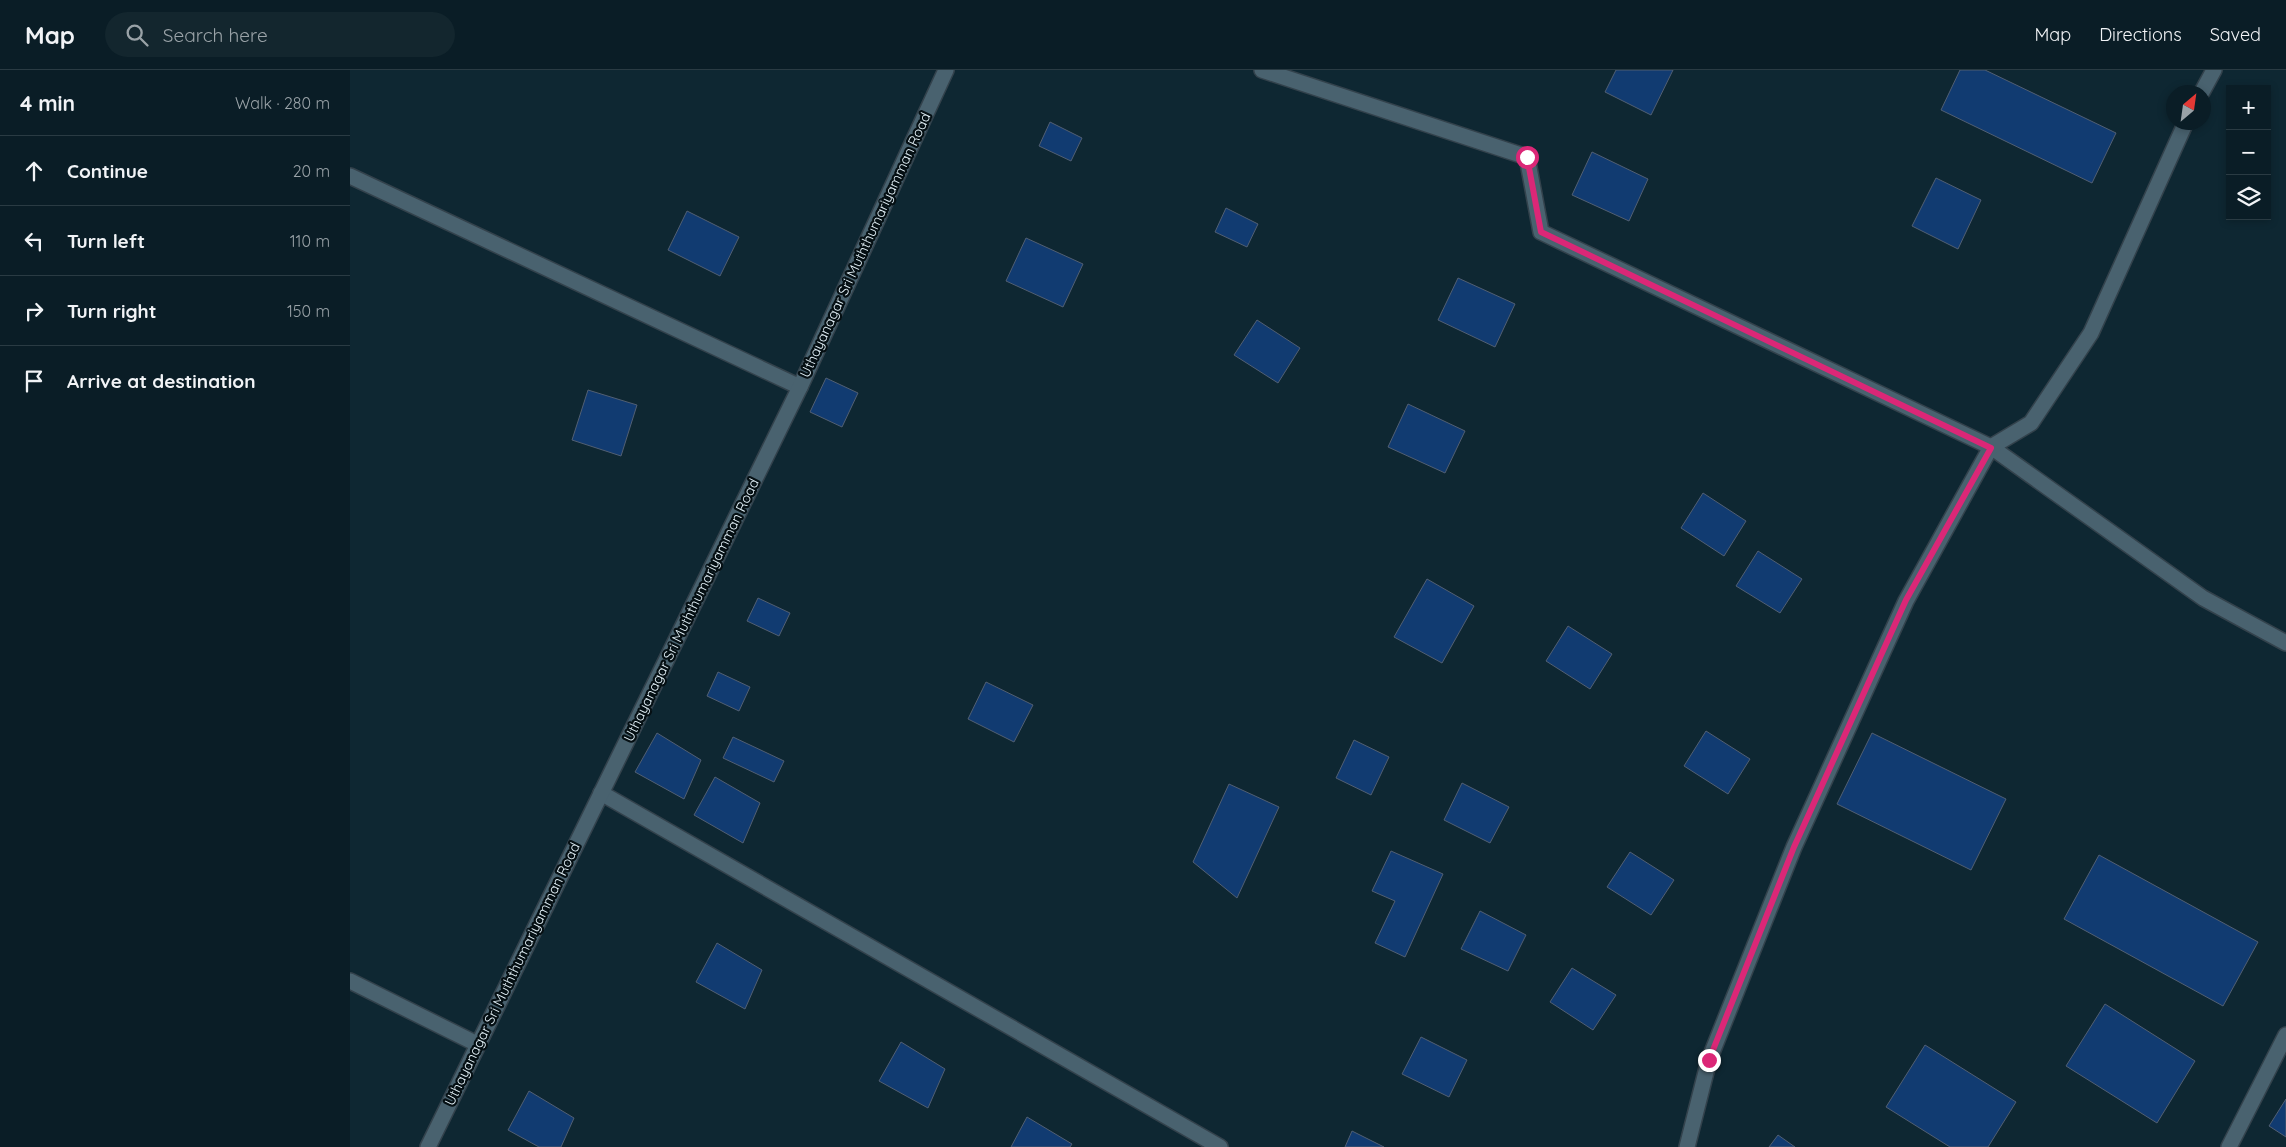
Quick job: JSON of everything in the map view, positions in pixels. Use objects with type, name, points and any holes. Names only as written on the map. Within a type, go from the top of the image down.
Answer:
[{"type":"street","name":"Uthayanagar Sri Muththumariyamman Road","points":[[428,1147],[800,387],[946,70]]},
{"type":"street","points":[[1262,70],[1527,157],[1541,232],[1991,448],[2202,598],[2286,643]]},
{"type":"street","points":[[2206,85],[2214,70]]},
{"type":"street","points":[[1687,1147],[1709,1060],[1794,847],[1906,600],[1991,448],[2031,423],[2090,333],[2182,130]]},
{"type":"street","points":[[350,176],[800,387]]},
{"type":"street","points":[[601,792],[1220,1147]]},
{"type":"street","points":[[350,982],[478,1044]]},
{"type":"street","points":[[2229,1147],[2286,1035]]},
{"type":"building","points":[[1616,70],[1673,70],[1651,115],[1605,92]]},
{"type":"building","points":[[1960,70],[1985,70],[2116,133],[2092,183],[1941,110]]},
{"type":"building","points":[[1050,122],[1082,138],[1071,161],[1039,146]]},
{"type":"building","points":[[1592,152],[1648,179],[1629,221],[1572,195]]},
{"type":"building","points":[[1936,178],[1981,200],[1958,249],[1912,226]]},
{"type":"building","points":[[1226,208],[1258,224],[1247,247],[1215,232]]},
{"type":"building","points":[[687,211],[739,237],[720,276],[668,250]]},
{"type":"building","points":[[1026,238],[1083,264],[1063,307],[1006,281]]},
{"type":"building","points":[[1458,278],[1515,304],[1495,347],[1438,320]]},
{"type":"building","points":[[1257,320],[1300,348],[1278,383],[1234,355]]},
{"type":"building","points":[[826,378],[858,393],[842,427],[810,412]]},
{"type":"building","points":[[588,390],[637,405],[621,456],[572,440]]},
{"type":"building","points":[[1408,404],[1465,431],[1445,473],[1388,447]]},
{"type":"building","points":[[1703,493],[1746,521],[1724,556],[1681,528]]},
{"type":"building","points":[[1758,551],[1802,579],[1780,613],[1736,586]]},
{"type":"building","points":[[1427,579],[1474,606],[1442,663],[1394,637]]},
{"type":"building","points":[[758,598],[790,613],[779,636],[747,621]]},
{"type":"building","points":[[1568,626],[1612,654],[1590,689],[1546,661]]},
{"type":"building","points":[[718,672],[750,687],[739,711],[707,696]]},
{"type":"building","points":[[986,682],[1033,705],[1014,742],[968,719]]},
{"type":"building","points":[[1706,731],[1750,759],[1728,794],[1684,766]]},
{"type":"building","points":[[657,733],[701,760],[684,799],[635,772]]},
{"type":"building","points":[[1872,733],[2006,799],[1971,870],[1837,804]]},
{"type":"building","points":[[733,737],[784,761],[774,782],[723,758]]},
{"type":"building","points":[[1354,740],[1389,757],[1371,795],[1336,778]]},
{"type":"building","points":[[715,777],[760,803],[743,843],[694,815]]},
{"type":"building","points":[[1462,783],[1509,807],[1490,843],[1444,820]]},
{"type":"building","points":[[1229,784],[1279,807],[1237,898],[1193,862]]},
{"type":"building","points":[[1391,851],[1443,874],[1405,957],[1375,943],[1395,901],[1372,891]]},
{"type":"building","points":[[1630,852],[1674,880],[1651,915],[1607,887]]},
{"type":"building","points":[[2099,855],[2258,942],[2223,1006],[2064,919]]},
{"type":"building","points":[[1480,911],[1526,935],[1508,971],[1461,949]]},
{"type":"building","points":[[717,943],[762,970],[745,1009],[696,982]]},
{"type":"building","points":[[1572,968],[1616,995],[1593,1030],[1550,1002]]},
{"type":"building","points":[[2105,1004],[2195,1061],[2157,1123],[2066,1066]]},
{"type":"building","points":[[1421,1037],[1467,1060],[1449,1097],[1402,1074]]},
{"type":"building","points":[[901,1042],[945,1069],[928,1108],[879,1081]]},
{"type":"building","points":[[1925,1045],[2016,1102],[1988,1147],[1950,1147],[1886,1107]]},
{"type":"building","points":[[529,1091],[574,1118],[561,1147],[539,1147],[508,1130]]},
{"type":"building","points":[[2286,1099],[2286,1137],[2269,1126]]},
{"type":"building","points":[[1027,1117],[1072,1144],[1070,1147],[1011,1147]]},
{"type":"building","points":[[1352,1131],[1384,1147],[1345,1147]]},
{"type":"building","points":[[1778,1135],[1795,1147],[1769,1147]]},
{"type":"route","points":[[1527,157],[1541,232],[1991,448],[1906,600],[1794,847],[1709,1060]]}]
